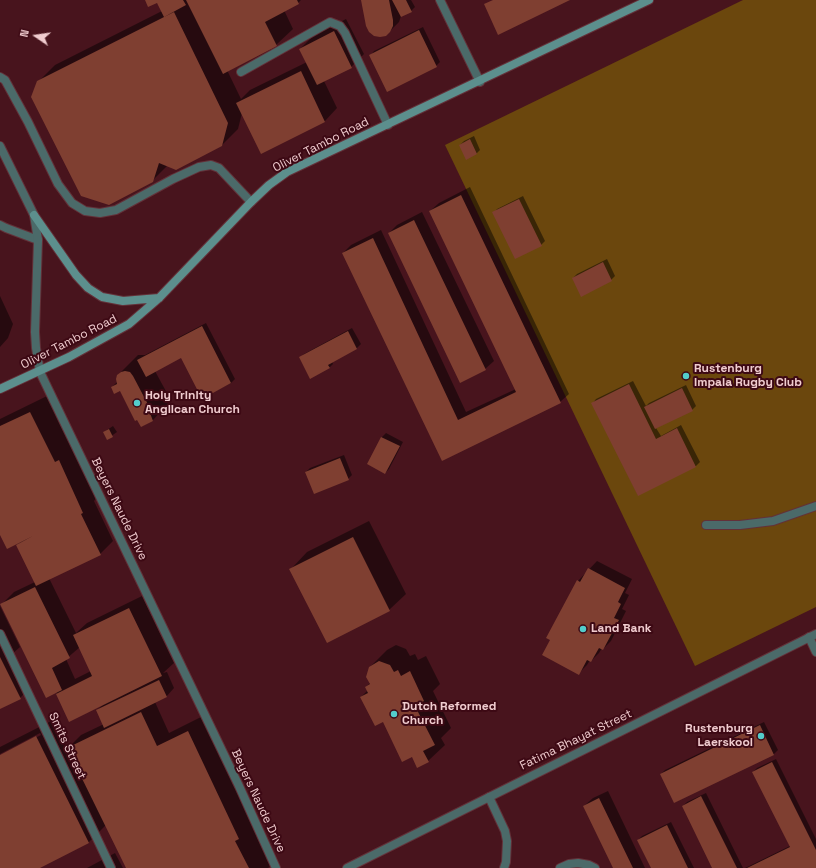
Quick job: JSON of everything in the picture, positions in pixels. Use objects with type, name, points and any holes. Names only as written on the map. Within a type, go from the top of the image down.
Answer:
[{"type":"main road","name":"Oliver Tambo Road","points":[[0,389],[40,372],[129,324],[159,298],[251,202],[269,185],[287,172],[480,82],[649,0]]},
{"type":"main road","points":[[34,215],[76,275],[88,288],[102,296],[123,300],[159,298]]},
{"type":"street","points":[[440,0],[480,82]]},
{"type":"street","points":[[241,72],[330,22],[340,26],[345,33],[388,125]]},
{"type":"street","points":[[0,78],[5,80],[28,122],[58,184],[72,203],[85,211],[100,212],[116,210],[173,179],[199,167],[211,165],[218,168],[251,202]]},
{"type":"street","name":"Beyers Naude Drive","points":[[0,146],[34,215],[38,240],[35,332],[40,372],[235,779],[276,868]]},
{"type":"street","points":[[0,225],[38,240]]},
{"type":"street","points":[[706,525],[740,525],[773,521],[816,506]]},
{"type":"street","name":"Smits Street","points":[[0,634],[111,868]]},
{"type":"street","points":[[813,636],[816,652]]},
{"type":"street","name":"Fatima Bhayat Street","points":[[347,868],[813,636]]},
{"type":"street","points":[[489,797],[507,841],[506,862],[504,868]]},
{"type":"street","points":[[560,868],[569,864],[578,863],[595,868]]},
{"type":"shaded area","name":"Rustenburg Impala Rugby Club","points":[[743,0],[816,0],[816,607],[695,666],[445,145]]},
{"type":"building","points":[[145,0],[183,0],[186,5],[164,17],[157,3],[148,7]]},
{"type":"building","points":[[186,0],[297,0],[299,4],[265,22],[277,46],[223,74]]},
{"type":"building","points":[[361,0],[389,0],[393,26],[386,36],[374,36],[369,32],[366,26]]},
{"type":"building","points":[[392,0],[406,0],[412,12],[401,17]]},
{"type":"building","points":[[493,0],[570,0],[498,35],[484,4]]},
{"type":"building","points":[[174,12],[228,123],[222,146],[176,170],[159,163],[153,182],[109,205],[81,196],[31,97],[37,81]]},
{"type":"building","points":[[419,30],[437,67],[387,92],[369,55]]},
{"type":"building","points":[[334,31],[352,68],[317,85],[299,49]]},
{"type":"building","points":[[301,71],[325,122],[261,154],[236,103]]},
{"type":"building","points":[[470,139],[477,154],[466,160],[459,145]]},
{"type":"building","points":[[461,195],[561,403],[442,461],[342,253],[373,238],[458,420],[516,392],[429,211]]},
{"type":"building","points":[[519,199],[542,246],[515,259],[492,212]]},
{"type":"building","points":[[414,220],[486,370],[460,383],[388,233]]},
{"type":"building","points":[[603,262],[612,281],[581,297],[572,278]]},
{"type":"building","points":[[202,326],[231,383],[202,399],[181,358],[146,377],[137,360]]},
{"type":"building","points":[[348,331],[357,349],[328,365],[330,368],[310,379],[299,357]]},
{"type":"building","name":"Holy Trinity Anglican Church","points":[[125,371],[130,372],[133,376],[152,412],[150,413],[153,421],[141,427],[137,420],[135,421],[120,391],[114,394],[111,387],[117,384],[117,375]]},
{"type":"building","points":[[629,384],[656,439],[677,428],[696,467],[638,496],[591,403]]},
{"type":"building","points":[[682,388],[693,411],[655,429],[644,407]]},
{"type":"building","points":[[30,412],[55,462],[59,460],[83,513],[81,514],[101,555],[36,586],[16,545],[33,536],[7,549],[0,535],[0,426]]},
{"type":"building","points":[[109,429],[113,437],[107,440],[103,432]]},
{"type":"building","points":[[381,437],[400,446],[385,474],[367,464]]},
{"type":"building","points":[[340,458],[349,480],[314,494],[305,472]]},
{"type":"building","points":[[353,537],[390,611],[327,643],[289,569]]},
{"type":"building","name":"Land Bank","points":[[588,568],[625,588],[618,602],[621,604],[614,618],[619,620],[603,650],[599,648],[591,662],[587,660],[579,675],[542,655],[550,640],[546,638],[577,580],[580,582]]},
{"type":"building","points":[[35,587],[70,658],[52,668],[62,690],[46,698],[0,604]]},
{"type":"building","points":[[129,608],[162,676],[69,722],[56,694],[92,676],[73,635]]},
{"type":"building","points":[[0,657],[21,699],[0,709]]},
{"type":"building","name":"Dutch Reformed Church","points":[[379,661],[390,665],[394,672],[398,670],[401,676],[410,671],[424,701],[415,706],[435,745],[423,751],[429,762],[417,768],[412,757],[402,762],[383,722],[375,726],[360,697],[368,693],[365,687],[370,684],[366,677],[369,667]]},
{"type":"building","points":[[159,680],[167,697],[104,728],[96,710]]},
{"type":"building","points":[[141,712],[157,746],[188,731],[239,839],[235,841],[249,868],[126,868],[67,748]]},
{"type":"building","points":[[760,725],[774,755],[674,803],[660,774]]},
{"type":"building","points":[[36,736],[89,843],[40,868],[0,868],[0,755]]},
{"type":"building","points":[[772,762],[816,850],[816,868],[747,868],[790,847],[752,772]]},
{"type":"building","points":[[701,796],[737,868],[712,868],[682,806]]},
{"type":"building","points":[[599,798],[633,868],[613,868],[583,806]]},
{"type":"building","points":[[667,825],[688,868],[651,868],[637,840]]},
{"type":"place","name":"Rustenburg Impala Rugby Club","points":[[686,376]]},
{"type":"place","name":"Holy Trinity Anglican Church","points":[[137,403]]},
{"type":"place","name":"Land Bank","points":[[583,629]]},
{"type":"place","name":"Dutch Reformed Church","points":[[394,714]]},
{"type":"place","name":"Rustenburg Laerskool","points":[[761,736]]}]
